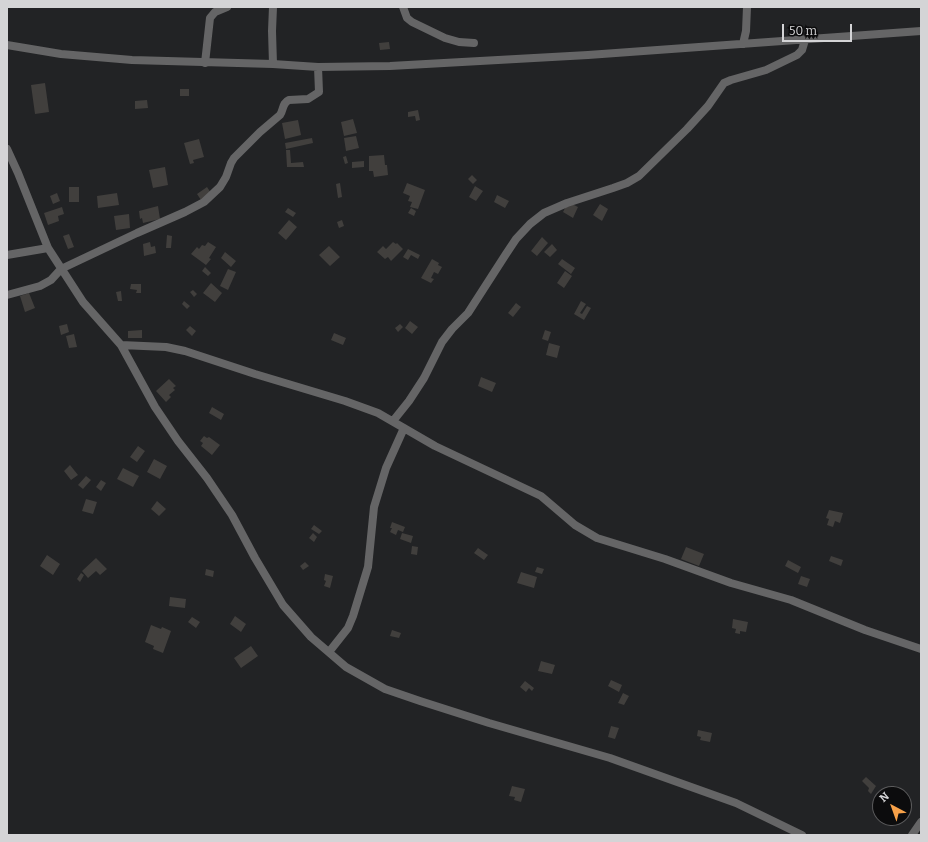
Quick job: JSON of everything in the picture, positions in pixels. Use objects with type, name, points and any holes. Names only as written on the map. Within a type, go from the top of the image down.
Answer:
[{"type":"street","points":[[205,63],[210,18],[215,12],[227,7]]},
{"type":"street","points":[[273,7],[273,64]]},
{"type":"street","points":[[403,7],[407,18],[412,22],[445,38],[459,42],[474,43]]},
{"type":"street","points":[[743,44],[746,31],[747,7]]},
{"type":"street","points":[[7,45],[61,54],[124,60],[273,64],[318,67],[390,66],[463,63],[921,31]]},
{"type":"street","points":[[393,421],[409,402],[424,378],[442,342],[468,312],[516,239],[530,224],[544,213],[566,203],[627,183],[639,176],[687,130],[708,106],[724,83],[766,70],[797,55],[802,50],[805,40]]},
{"type":"street","points":[[7,296],[45,283],[56,276],[61,269],[137,233],[186,212],[204,202],[220,187],[226,177],[230,163],[234,158],[260,132],[280,115],[286,101],[308,99],[319,92],[318,67]]},
{"type":"street","points":[[7,149],[48,248],[61,269],[83,302],[121,345],[155,406],[174,436],[207,478],[236,521],[255,558],[283,605],[311,637],[346,667],[385,689],[489,724],[610,758],[736,802],[802,835]]},
{"type":"street","points":[[7,255],[48,248]]},
{"type":"street","points":[[121,345],[166,347],[185,351],[255,374],[346,401],[378,413],[435,446],[541,496],[575,525],[597,538],[665,559],[731,583],[791,600],[865,630],[921,649]]},
{"type":"street","points":[[329,652],[348,628],[353,616],[368,567],[374,507],[386,468],[404,428]]},
{"type":"street","points":[[912,835],[921,822]]},
{"type":"building","points":[[389,42],[390,49],[380,50],[379,43]]},
{"type":"building","points":[[45,83],[49,112],[35,114],[31,85]]},
{"type":"building","points":[[180,89],[189,89],[189,96],[180,96]]},
{"type":"building","points":[[147,100],[148,108],[135,109],[135,101]]},
{"type":"building","points":[[418,110],[420,120],[416,121],[415,116],[408,117],[408,112]]},
{"type":"building","points":[[353,119],[357,133],[344,136],[341,122]]},
{"type":"building","points":[[298,120],[301,135],[285,139],[282,123]]},
{"type":"building","points":[[356,136],[359,148],[346,151],[344,138]]},
{"type":"building","points":[[312,138],[313,143],[286,149],[285,143]]},
{"type":"building","points":[[199,139],[204,157],[193,160],[194,163],[190,164],[184,143]]},
{"type":"building","points":[[286,150],[290,150],[291,163],[303,162],[304,167],[287,167]]},
{"type":"building","points":[[384,155],[388,175],[374,177],[373,171],[369,171],[369,156]]},
{"type":"building","points":[[346,156],[348,163],[345,164],[343,157]]},
{"type":"building","points":[[364,161],[364,167],[352,168],[352,162]]},
{"type":"building","points":[[165,167],[168,185],[153,188],[149,170]]},
{"type":"building","points":[[472,175],[477,180],[473,184],[468,179]]},
{"type":"building","points":[[340,183],[342,197],[338,198],[336,184]]},
{"type":"building","points":[[407,183],[425,190],[418,209],[410,207],[412,202],[408,201],[410,196],[403,193]]},
{"type":"building","points":[[475,186],[483,191],[476,201],[469,197]]},
{"type":"building","points":[[69,187],[79,187],[79,202],[69,202]]},
{"type":"building","points":[[207,187],[211,193],[201,200],[197,194]]},
{"type":"building","points":[[57,193],[60,201],[53,204],[50,196]]},
{"type":"building","points":[[117,193],[119,205],[98,208],[97,196]]},
{"type":"building","points":[[497,195],[509,201],[505,208],[494,202]]},
{"type":"building","points":[[568,202],[578,207],[573,218],[563,212]]},
{"type":"building","points":[[600,204],[608,209],[602,221],[593,215]]},
{"type":"building","points":[[158,206],[160,219],[143,223],[142,218],[140,219],[139,211]]},
{"type":"building","points":[[62,207],[64,214],[58,216],[59,221],[48,225],[44,213]]},
{"type":"building","points":[[288,208],[296,213],[293,217],[285,212]]},
{"type":"building","points":[[411,208],[416,211],[414,216],[408,213]]},
{"type":"building","points":[[129,214],[130,228],[116,230],[114,216]]},
{"type":"building","points":[[289,220],[297,227],[286,240],[278,233]]},
{"type":"building","points":[[342,220],[344,226],[339,228],[337,222]]},
{"type":"building","points":[[69,234],[74,247],[68,249],[63,236]]},
{"type":"building","points":[[167,235],[172,236],[171,248],[166,248]]},
{"type":"building","points":[[542,237],[548,243],[537,256],[531,251]]},
{"type":"building","points":[[150,242],[151,247],[155,246],[156,253],[144,256],[143,244]]},
{"type":"building","points":[[208,242],[216,247],[209,258],[211,259],[206,265],[191,254],[197,247],[199,249],[202,245],[205,246]]},
{"type":"building","points":[[393,242],[396,244],[397,243],[403,249],[391,261],[388,257],[385,259],[377,252],[383,246],[386,249]]},
{"type":"building","points":[[552,244],[557,250],[550,257],[544,252]]},
{"type":"building","points":[[329,246],[340,257],[330,266],[319,255]]},
{"type":"building","points":[[408,249],[420,255],[418,259],[411,255],[408,260],[403,257]]},
{"type":"building","points":[[225,252],[236,261],[231,267],[221,258]]},
{"type":"building","points":[[432,259],[439,263],[438,265],[442,267],[438,274],[434,272],[431,278],[434,279],[431,283],[421,278]]},
{"type":"building","points":[[562,259],[575,268],[571,274],[558,264]]},
{"type":"building","points":[[205,267],[211,273],[208,276],[202,271]]},
{"type":"building","points":[[228,269],[236,272],[228,290],[220,286]]},
{"type":"building","points":[[565,271],[572,276],[564,288],[557,283]]},
{"type":"building","points":[[211,283],[222,293],[215,302],[203,293]]},
{"type":"building","points":[[131,284],[141,284],[141,293],[136,293],[137,290],[130,289]]},
{"type":"building","points":[[193,290],[197,294],[194,297],[190,292]]},
{"type":"building","points":[[121,291],[122,301],[118,301],[116,292]]},
{"type":"building","points":[[29,293],[35,308],[25,312],[20,296]]},
{"type":"building","points":[[184,301],[190,306],[187,309],[182,304]]},
{"type":"building","points":[[581,301],[586,304],[580,313],[582,314],[587,306],[591,308],[584,320],[574,314]]},
{"type":"building","points":[[516,303],[521,307],[513,317],[508,313]]},
{"type":"building","points":[[410,321],[418,327],[412,334],[405,328]]},
{"type":"building","points":[[67,324],[69,332],[61,335],[59,326]]},
{"type":"building","points":[[400,324],[403,327],[398,332],[395,328]]},
{"type":"building","points":[[190,326],[196,331],[192,336],[186,330]]},
{"type":"building","points":[[142,330],[142,338],[128,338],[128,331]]},
{"type":"building","points":[[545,330],[551,332],[548,341],[542,339]]},
{"type":"building","points":[[334,333],[346,338],[343,345],[331,340]]},
{"type":"building","points":[[74,334],[77,347],[69,348],[66,336]]},
{"type":"building","points":[[549,343],[560,346],[557,358],[546,355]]},
{"type":"building","points":[[481,377],[496,383],[492,392],[478,386]]},
{"type":"building","points":[[169,379],[176,386],[173,388],[175,390],[169,395],[171,397],[166,402],[156,391]]},
{"type":"building","points":[[212,407],[224,414],[221,420],[209,413]]},
{"type":"building","points":[[204,436],[207,438],[209,437],[220,445],[212,455],[201,446],[203,443],[200,441]]},
{"type":"building","points":[[138,446],[145,451],[137,462],[130,457]]},
{"type":"building","points":[[154,459],[167,466],[160,479],[147,472]]},
{"type":"building","points":[[70,465],[78,475],[71,480],[64,471]]},
{"type":"building","points":[[123,468],[139,476],[133,487],[117,479]]},
{"type":"building","points":[[86,476],[91,480],[83,489],[78,485]]},
{"type":"building","points":[[101,480],[106,483],[101,491],[96,487]]},
{"type":"building","points":[[86,499],[97,502],[93,514],[82,511]]},
{"type":"building","points":[[157,501],[166,509],[159,516],[151,509]]},
{"type":"building","points":[[829,510],[843,513],[840,523],[835,521],[833,527],[827,525],[829,519],[826,518]]},
{"type":"building","points":[[392,522],[405,527],[403,532],[398,530],[396,535],[390,532]]},
{"type":"building","points":[[314,525],[322,531],[319,534],[311,529]]},
{"type":"building","points":[[313,533],[317,537],[314,542],[309,538]]},
{"type":"building","points":[[402,533],[413,536],[411,543],[400,539]]},
{"type":"building","points":[[412,546],[418,547],[417,555],[411,554]]},
{"type":"building","points":[[686,547],[704,554],[699,566],[681,559]]},
{"type":"building","points":[[478,548],[488,555],[484,560],[474,553]]},
{"type":"building","points":[[47,555],[60,564],[53,575],[40,566]]},
{"type":"building","points":[[831,556],[843,560],[841,566],[829,561]]},
{"type":"building","points":[[96,558],[107,569],[100,575],[96,571],[88,578],[82,571]]},
{"type":"building","points":[[788,560],[801,567],[798,573],[785,566]]},
{"type":"building","points":[[305,562],[309,566],[303,570],[300,566]]},
{"type":"building","points":[[537,567],[544,569],[542,574],[535,572]]},
{"type":"building","points":[[206,569],[214,571],[213,577],[205,575]]},
{"type":"building","points":[[521,572],[537,577],[534,588],[517,583]]},
{"type":"building","points":[[81,573],[84,575],[80,582],[77,579]]},
{"type":"building","points":[[325,574],[333,576],[330,588],[324,586],[326,581],[324,580]]},
{"type":"building","points":[[801,576],[810,579],[807,587],[798,584]]},
{"type":"building","points":[[170,597],[186,599],[185,608],[169,606]]},
{"type":"building","points":[[235,616],[246,624],[241,632],[230,624]]},
{"type":"building","points":[[192,617],[200,622],[196,628],[188,622]]},
{"type":"building","points":[[733,619],[748,622],[746,632],[740,631],[740,634],[735,633],[736,629],[732,628]]},
{"type":"building","points":[[151,625],[161,629],[162,627],[171,631],[163,653],[153,649],[154,646],[145,642]]},
{"type":"building","points":[[392,630],[401,633],[399,638],[390,636]]},
{"type":"building","points":[[251,646],[258,656],[241,668],[234,658]]},
{"type":"building","points":[[541,661],[555,665],[552,674],[538,671]]},
{"type":"building","points":[[611,680],[622,685],[619,692],[608,686]]},
{"type":"building","points":[[525,681],[534,688],[532,691],[529,688],[526,692],[520,687]]},
{"type":"building","points":[[623,693],[629,696],[624,705],[618,703]]},
{"type":"building","points":[[611,726],[619,728],[615,739],[608,737]]},
{"type":"building","points":[[698,730],[712,733],[710,742],[700,740],[701,737],[697,736]]},
{"type":"building","points":[[866,777],[876,786],[872,786],[871,794],[868,791],[869,788],[862,781]]},
{"type":"building","points":[[512,786],[525,789],[521,802],[514,800],[515,797],[509,796]]}]
